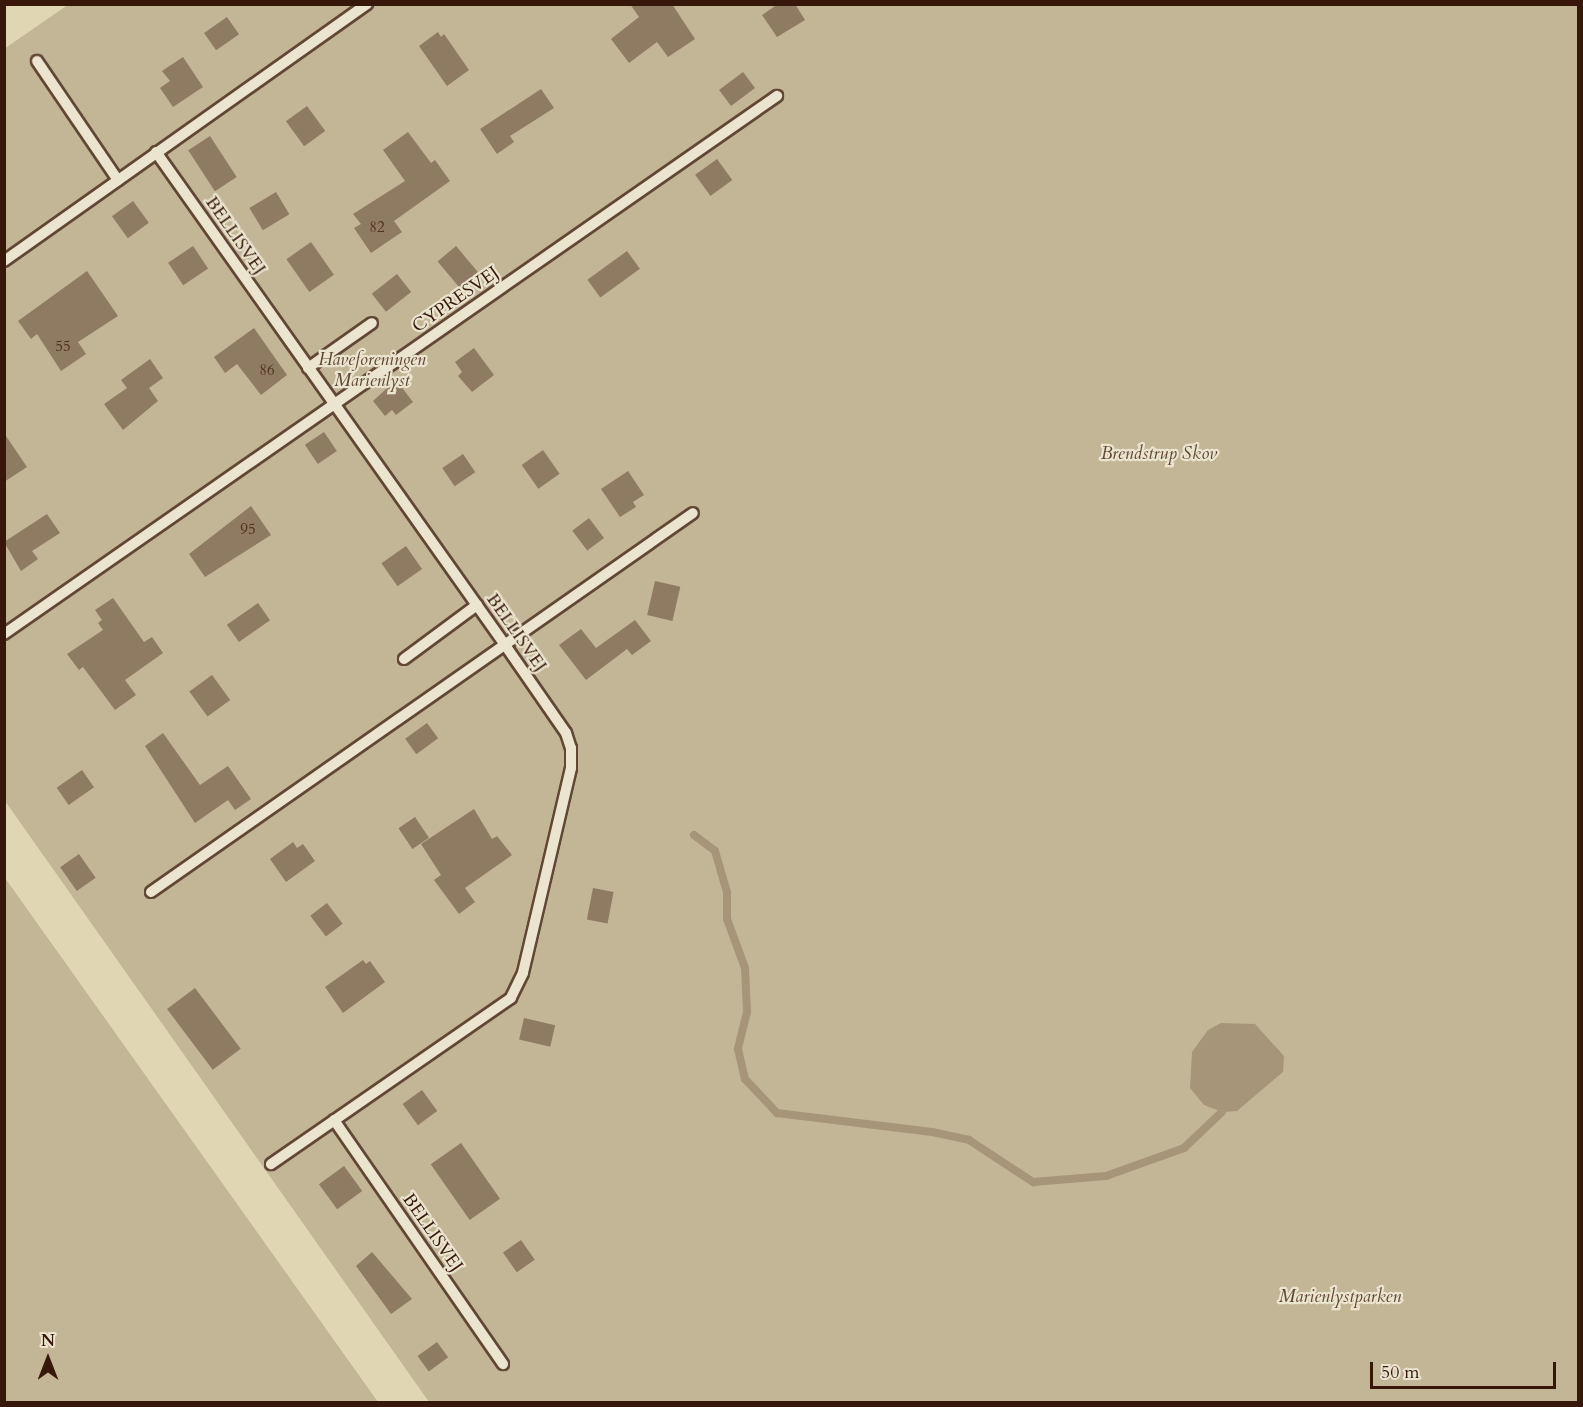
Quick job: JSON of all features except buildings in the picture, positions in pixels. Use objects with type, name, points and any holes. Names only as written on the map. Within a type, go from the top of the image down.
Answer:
[{"type":"lane","points":[[4,261],[366,4]]},
{"type":"lane","points":[[37,61],[118,180]]},
{"type":"lane","name":"CYPRESVEJ","points":[[4,634],[332,403],[777,96]]},
{"type":"lane","name":"BELLISVEJ","points":[[156,152],[505,645],[566,733],[571,747],[571,768],[519,987],[511,998],[476,1024],[271,1164]]},
{"type":"lane","points":[[308,368],[372,323]]},
{"type":"lane","points":[[151,892],[693,513]]},
{"type":"lane","points":[[404,659],[477,605]]},
{"type":"lane","name":"BELLISVEJ","points":[[334,1120],[503,1364]]},
{"type":"green space","points":[[69,4],[1578,5],[1578,1402],[429,1402],[5,801],[4,49]]},
{"type":"green space","points":[[5,878],[378,1402],[5,1402]]},
{"type":"shaded area","points":[[1221,1023],[1255,1024],[1284,1056],[1283,1072],[1237,1111],[1222,1112],[1204,1105],[1190,1088],[1192,1052],[1208,1030]]},
{"type":"waterway","points":[[694,835],[715,851],[727,892],[727,919],[745,968],[747,1012],[738,1049],[745,1079],[777,1113],[932,1132],[969,1140],[1033,1182],[1106,1176],[1184,1148],[1222,1112]]},
{"type":"park label","name":"Haveforeningen Marienlyst","points":[[372,371]]},
{"type":"park label","name":"Brendstrup Skov","points":[[1159,454]]},
{"type":"park label","name":"Marienlystparken","points":[[1340,1297]]}]
